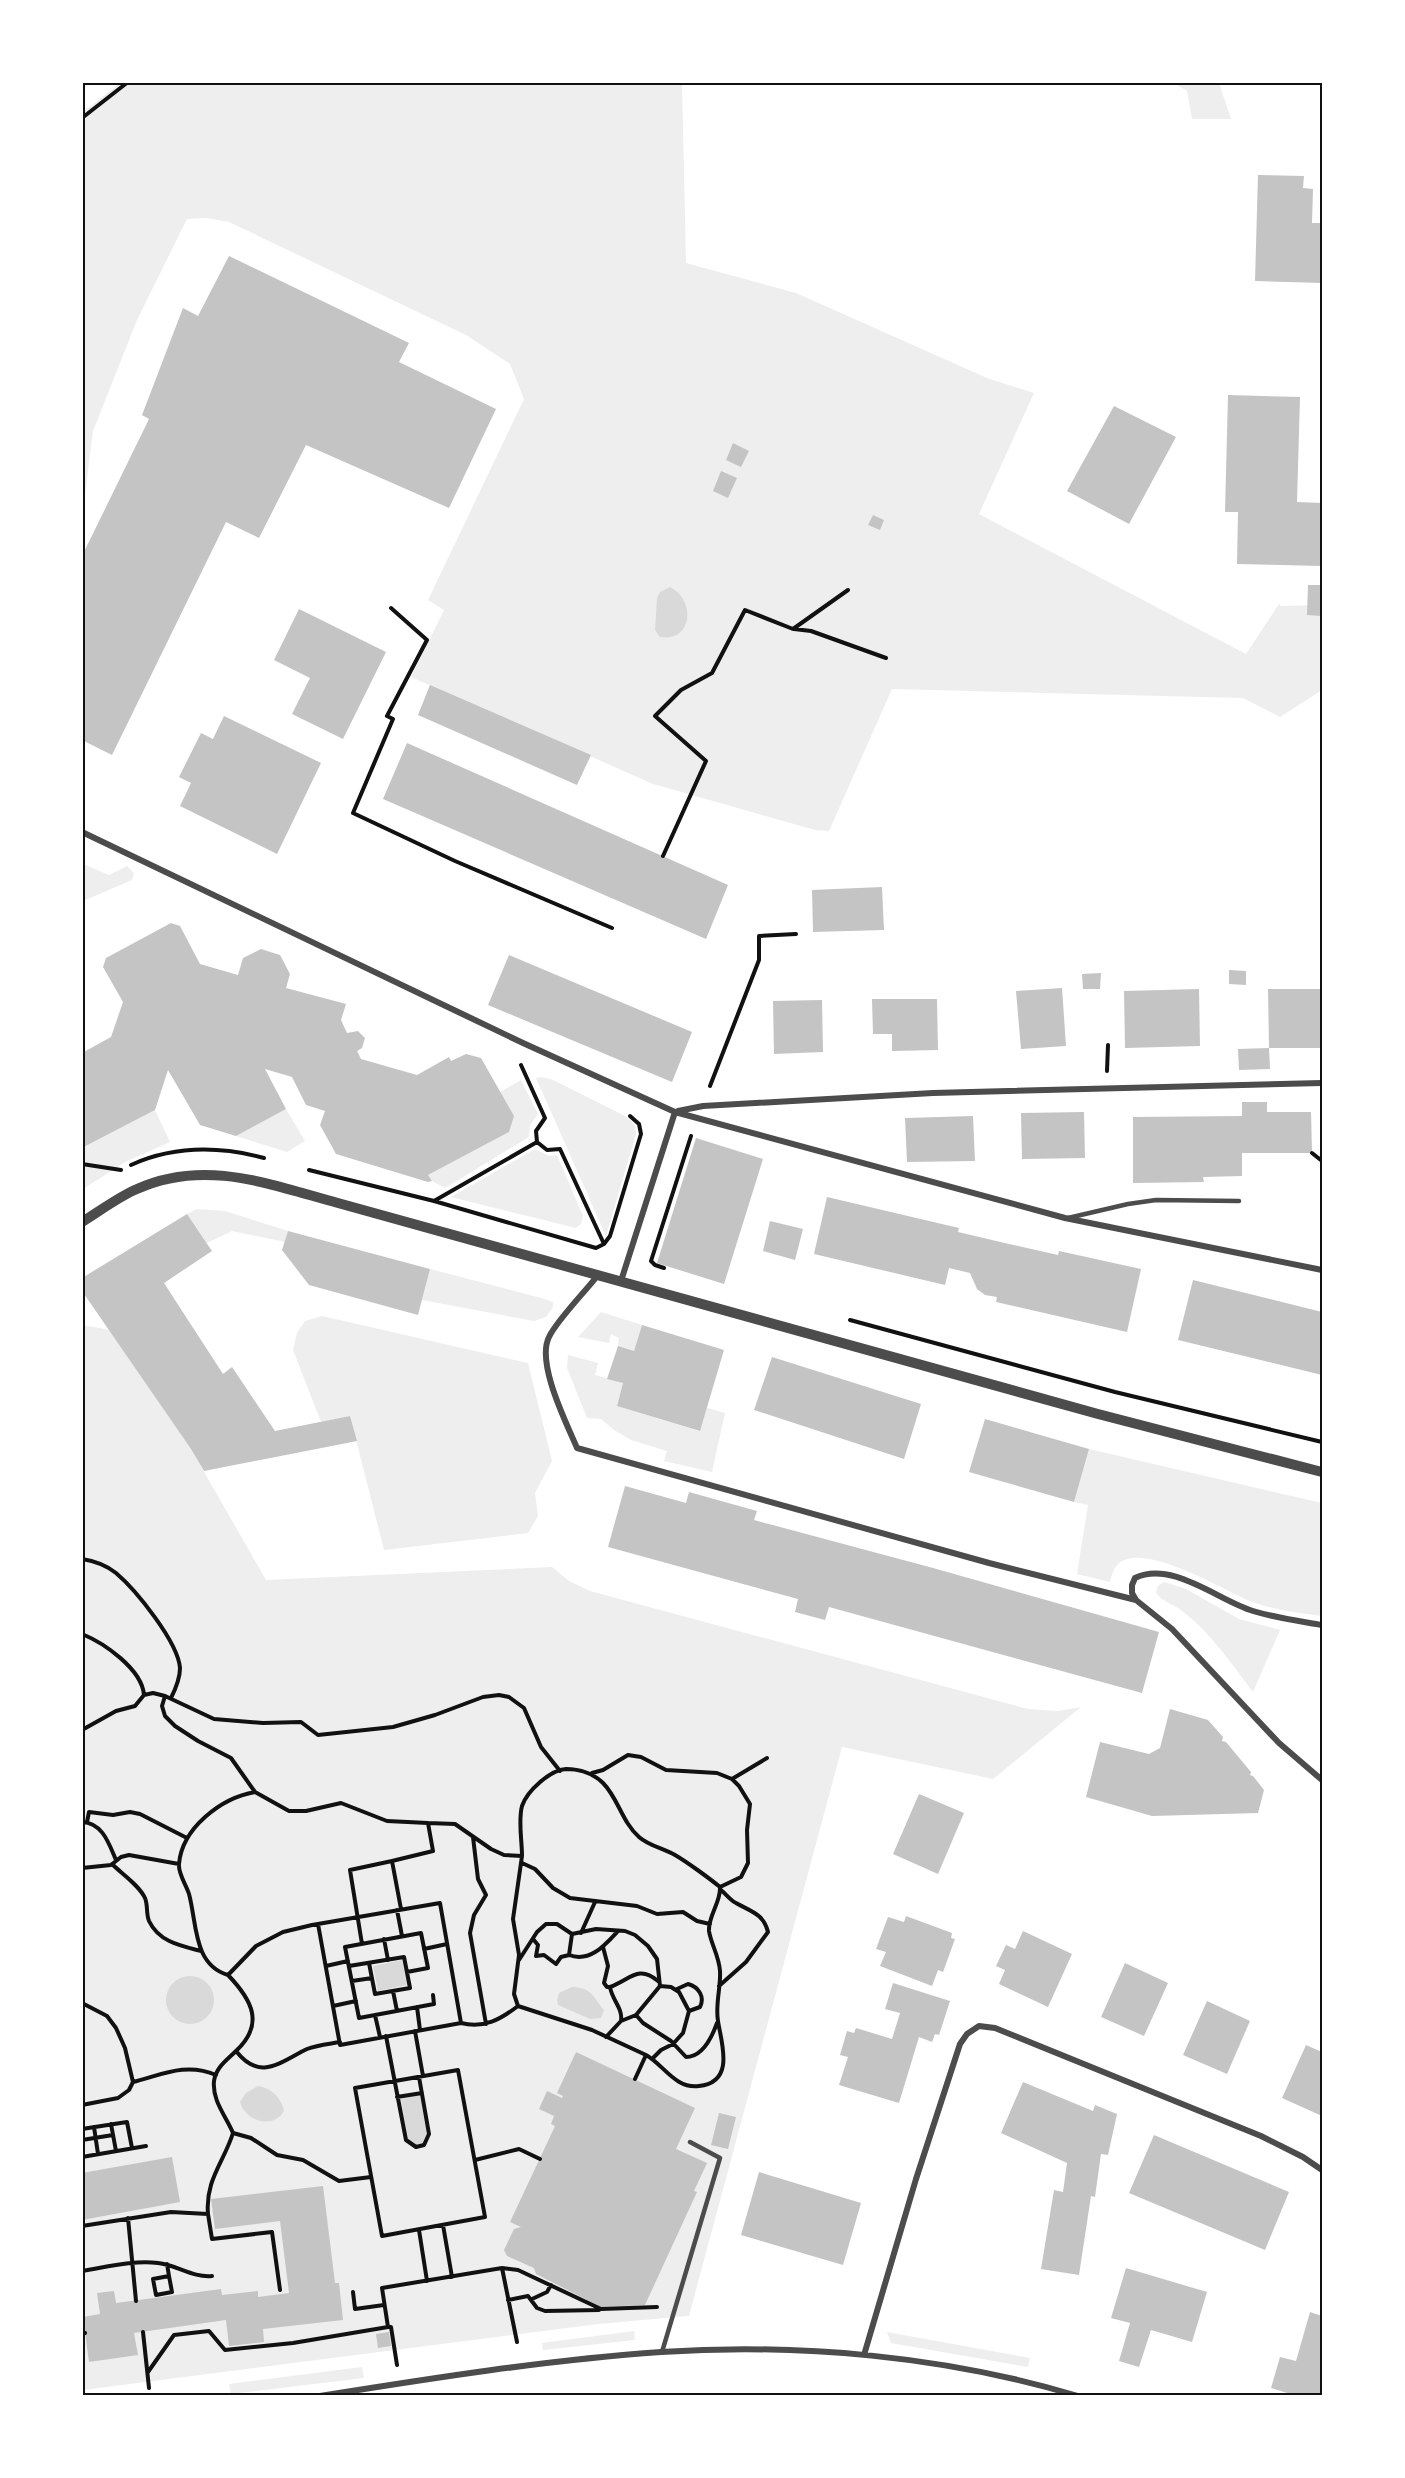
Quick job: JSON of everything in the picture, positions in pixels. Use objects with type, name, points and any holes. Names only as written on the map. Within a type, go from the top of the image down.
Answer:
[{"type":"street","points":[[82,832],[532,1048],[675,1112],[1065,1218],[1323,1270]]},
{"type":"street","points":[[675,1112],[703,1106],[933,1094],[1323,1083]]},
{"type":"street","points":[[621,1281],[675,1112]]},
{"type":"street","points":[[82,1222],[122,1197],[153,1182],[185,1175],[226,1175],[274,1185],[1098,1414],[1323,1472]]},
{"type":"street","points":[[598,1275],[554,1329],[548,1339],[544,1356],[561,1412],[577,1448],[989,1563],[1136,1599]]},
{"type":"street","points":[[1323,1625],[1251,1611],[1197,1585],[1161,1574],[1144,1573],[1135,1578],[1132,1585],[1132,1593],[1136,1599],[1172,1629],[1279,1743],[1323,1780]]},
{"type":"street","points":[[864,2355],[916,2179],[960,2044],[967,2034],[979,2026],[995,2028],[1261,2136],[1323,2170]]},
{"type":"street","points":[[320,2396],[401,2383],[597,2358],[662,2352],[755,2351],[864,2355],[981,2372],[1078,2396]]},
{"type":"lane","points":[[1065,1218],[1156,1200],[1239,1201]]},
{"type":"lane","points":[[662,2352],[720,2158],[690,2142]]},
{"type":"path","points":[[82,118],[128,82]]},
{"type":"path","points":[[793,629],[848,590]]},
{"type":"path","points":[[391,608],[427,640],[387,716],[393,719],[353,813],[455,861],[612,928]]},
{"type":"path","points":[[663,856],[706,761],[655,716],[681,690],[712,673],[745,610],[793,629],[812,631],[886,658]]},
{"type":"path","points":[[703,1106],[759,960],[759,936],[796,934]]},
{"type":"path","points":[[528,1065],[520,1062],[545,1118],[536,1131],[537,1142],[548,1150],[560,1149],[604,1244]]},
{"type":"path","points":[[537,1142],[434,1201],[596,1248],[604,1244],[610,1236],[641,1134],[639,1124],[628,1115]]},
{"type":"path","points":[[671,1270],[655,1265],[651,1261],[692,1136]]},
{"type":"path","points":[[1312,1153],[1323,1161]]},
{"type":"path","points":[[82,1164],[121,1170]]},
{"type":"path","points":[[846,1319],[1115,1392],[1323,1442]]},
{"type":"path","points":[[82,1558],[116,1572],[141,1600],[171,1643],[178,1657],[180,1676],[170,1699]]},
{"type":"path","points":[[82,1634],[107,1646],[120,1658],[141,1685],[144,1695]]},
{"type":"path","points":[[82,1730],[116,1711],[135,1706],[144,1695],[153,1693],[165,1696],[214,1719],[263,1723],[303,1722],[318,1735],[393,1727],[435,1715],[483,1697],[499,1695],[509,1697],[524,1708],[541,1747],[560,1771]]},
{"type":"path","points":[[165,1696],[162,1706],[169,1721],[198,1741],[231,1758],[255,1792],[289,1811],[306,1811],[341,1803],[387,1821],[455,1824],[504,1855],[522,1856]]},
{"type":"path","points":[[518,2006],[514,1989],[519,1961],[513,1919],[522,1863],[521,1814],[525,1799],[540,1783],[560,1771],[565,1769],[592,1773],[603,1770],[628,1755],[641,1758],[666,1770],[717,1773],[732,1779],[740,1786],[750,1804],[747,1830],[748,1863],[741,1877],[720,1888]]},
{"type":"path","points":[[732,1779],[767,1758]]},
{"type":"path","points":[[592,1773],[609,1790],[638,1836],[674,1854],[720,1888],[734,1902],[758,1914],[766,1924],[768,1932],[746,1962],[719,1986]]},
{"type":"path","points":[[255,1792],[226,1803],[202,1821],[188,1838],[179,1864],[189,1894],[201,1951],[212,1968],[228,1975],[246,1996],[252,2017],[250,2034],[223,2063],[216,2075],[216,2098],[233,2133],[251,2138],[277,2155],[303,2160],[339,2181],[371,2177]]},
{"type":"path","points":[[117,1860],[102,1832],[96,1825],[85,1822],[89,1812],[113,1815],[130,1812],[140,1814],[188,1838]]},
{"type":"path","points":[[362,1944],[350,1870],[433,1851],[428,1823]]},
{"type":"path","points":[[472,1836],[476,1849],[478,1879],[486,1895],[474,1915],[470,1933],[486,2024]]},
{"type":"path","points":[[82,1868],[112,1864],[124,1856],[136,1855],[179,1864]]},
{"type":"path","points":[[392,1861],[402,1936]]},
{"type":"path","points":[[522,1863],[535,1869],[564,1896],[637,1906],[657,1914],[683,1912],[701,1923],[710,1924]]},
{"type":"path","points":[[112,1864],[142,1894],[146,1901],[148,1920],[159,1934],[176,1944],[201,1951]]},
{"type":"path","points":[[518,2006],[606,2037],[653,2058],[671,2077],[685,2085],[698,2086],[709,2083],[720,2071],[724,2059],[724,2046],[718,2022],[719,1966],[710,1934],[710,1924],[719,1900],[720,1888]]},
{"type":"path","points":[[228,1975],[262,1941],[283,1932],[440,1902],[461,2023]]},
{"type":"path","points":[[581,1933],[595,1902]]},
{"type":"path","points":[[318,1924],[340,2045],[461,2023],[486,2024],[498,2020],[518,2006]]},
{"type":"path","points":[[519,1961],[546,1924],[558,1924],[572,1934],[596,1929],[635,1935],[654,1952],[657,1959],[659,1983],[636,2015],[621,2021],[606,2037]]},
{"type":"path","points":[[533,1939],[538,1945],[537,1957],[544,1955],[556,1964],[561,1957],[569,1955],[589,1956],[603,1947],[618,1931]]},
{"type":"path","points":[[407,1972],[428,1968],[421,1933],[345,1947],[359,2018],[434,2004],[433,1995]]},
{"type":"path","points":[[569,1955],[572,1934]]},
{"type":"path","points":[[384,1940],[388,1960]]},
{"type":"path","points":[[424,1949],[447,1944]]},
{"type":"path","points":[[603,1947],[608,1966],[604,1983],[610,1987]]},
{"type":"path","points":[[326,1966],[369,1963],[404,1956],[410,1988],[375,1994],[369,1963]]},
{"type":"path","points":[[610,1987],[642,1972],[650,1974],[659,1983],[676,1989],[685,1999],[689,2011],[685,2030],[674,2044],[661,2050],[653,2058]]},
{"type":"path","points":[[352,1981],[372,1977]]},
{"type":"path","points":[[676,1989],[688,1984],[702,1996],[703,2001],[700,2007],[689,2011]]},
{"type":"path","points":[[610,1987],[612,1997],[622,2014],[621,2021]]},
{"type":"path","points":[[393,1991],[397,2010]]},
{"type":"path","points":[[333,2006],[356,2001]]},
{"type":"path","points":[[82,2003],[101,2012],[116,2028],[133,2082],[129,2090],[118,2098],[82,2105]]},
{"type":"path","points":[[417,2007],[420,2030]]},
{"type":"path","points":[[375,2015],[380,2037]]},
{"type":"path","points":[[636,2015],[643,2023],[674,2044],[686,2057],[697,2055],[709,2040],[718,2022]]},
{"type":"path","points":[[386,2036],[406,2140],[420,2147],[428,2140],[429,2134],[415,2031]]},
{"type":"path","points":[[236,2051],[249,2064],[264,2068],[277,2065],[314,2047],[340,2042]]},
{"type":"path","points":[[635,2079],[646,2055]]},
{"type":"path","points":[[133,2082],[175,2069],[189,2069],[216,2075]]},
{"type":"path","points":[[458,2070],[485,2217],[382,2236],[355,2088],[394,2081],[458,2070]]},
{"type":"path","points":[[398,2097],[422,2093]]},
{"type":"path","points":[[82,2130],[128,2122],[132,2148]]},
{"type":"path","points":[[111,2124],[116,2151]]},
{"type":"path","points":[[94,2127],[98,2154]]},
{"type":"path","points":[[233,2133],[216,2168],[208,2196],[212,2239],[272,2232],[280,2290]]},
{"type":"path","points":[[82,2140],[113,2135]]},
{"type":"path","points":[[82,2157],[146,2146]]},
{"type":"path","points":[[475,2160],[519,2149],[540,2159]]},
{"type":"path","points":[[82,2226],[171,2212],[208,2214]]},
{"type":"path","points":[[128,2218],[136,2301]]},
{"type":"path","points":[[443,2225],[452,2277]]},
{"type":"path","points":[[419,2230],[427,2281]]},
{"type":"path","points":[[82,2271],[132,2263],[167,2264],[198,2276],[212,2276]]},
{"type":"path","points":[[167,2264],[172,2292],[156,2295],[153,2279],[169,2276]]},
{"type":"path","points":[[388,2327],[382,2288],[502,2268],[518,2270],[601,2309]]},
{"type":"path","points":[[502,2268],[517,2342]]},
{"type":"path","points":[[532,2299],[547,2292],[551,2285]]},
{"type":"path","points":[[353,2292],[355,2309],[384,2305]]},
{"type":"path","points":[[508,2300],[526,2296],[532,2299],[537,2308],[545,2311],[676,2306]]},
{"type":"path","points":[[148,2372],[174,2335],[208,2331],[225,2350],[293,2343],[391,2326],[401,2383]]},
{"type":"path","points":[[143,2332],[149,2388]]},
{"type":"shaded area","points":[[120,83],[682,83],[686,263],[796,293],[987,378],[1034,393],[979,514],[1246,654],[1279,604],[1281,606],[1322,605],[1322,690],[1280,717],[1243,698],[892,689],[829,831],[815,830],[653,784],[411,677],[444,610],[428,600],[524,399],[510,364],[466,335],[229,222],[207,218],[187,219],[137,320],[93,431],[83,512],[83,112]]},
{"type":"shaded area","points":[[1174,83],[1219,83],[1231,119],[1192,119],[1187,91]]},
{"type":"shaded area","points":[[670,587],[684,601],[687,619],[685,627],[679,633],[671,637],[660,637],[655,630],[657,598],[660,592]]},
{"type":"shaded area","points":[[83,864],[109,875],[127,866],[134,873],[132,880],[83,901]]},
{"type":"shaded area","points":[[536,1078],[553,1080],[627,1117],[635,1125],[636,1134],[606,1236]]},
{"type":"shaded area","points":[[521,1080],[538,1114],[530,1125],[529,1137],[445,1188],[432,1181],[428,1175],[509,1132],[500,1092]]},
{"type":"shaded area","points":[[286,1109],[305,1141],[287,1152],[236,1136]]},
{"type":"shaded area","points":[[155,1110],[170,1142],[125,1162],[83,1189],[83,1148]]},
{"type":"shaded area","points":[[535,1149],[549,1156],[557,1155],[583,1216],[581,1224],[576,1228],[451,1197]]},
{"type":"shaded area","points":[[197,1209],[225,1211],[288,1231],[285,1242],[232,1231],[207,1243],[187,1214]]},
{"type":"shaded area","points":[[430,1269],[545,1299],[553,1302],[553,1307],[546,1317],[534,1321],[422,1300]]},
{"type":"shaded area","points":[[601,1312],[642,1325],[634,1351],[618,1346],[619,1338],[611,1334],[609,1343],[578,1337]]},
{"type":"shaded area","points":[[322,1316],[528,1363],[552,1461],[535,1493],[538,1516],[528,1533],[384,1550],[350,1416],[321,1422],[293,1350],[297,1333],[305,1321]]},
{"type":"shaded area","points":[[82,1325],[110,1330],[191,1449],[266,1580],[552,1567],[569,1581],[590,1591],[1028,1709],[1058,1711],[1081,1707],[993,1779],[842,1747],[689,2316],[598,2324],[83,2390]]},
{"type":"shaded area","points":[[568,1355],[598,1363],[595,1375],[623,1383],[617,1406],[699,1431],[707,1408],[725,1413],[712,1472],[664,1461],[667,1451],[631,1440],[601,1419],[587,1418],[567,1368]]},
{"type":"shaded area","points":[[1089,1449],[1322,1503],[1322,1616],[1286,1611],[1259,1604],[1163,1562],[1144,1558],[1129,1559],[1117,1565],[1110,1582],[1077,1574],[1088,1505],[1074,1502]]},
{"type":"shaded area","points":[[1164,1582],[1186,1589],[1239,1619],[1280,1630],[1253,1692],[1202,1629],[1182,1611],[1158,1595],[1156,1592],[1158,1586]]},
{"type":"shaded area","points":[[402,1960],[407,1985],[378,1991],[373,1966]]},
{"type":"shaded area","points":[[190,1976],[207,1983],[214,2000],[207,2017],[190,2024],[173,2017],[166,2000],[173,1983]]},
{"type":"shaded area","points":[[572,1987],[583,1989],[594,1997],[604,2010],[601,2018],[590,2019],[558,2005],[559,1993]]},
{"type":"shaded area","points":[[258,2086],[271,2091],[281,2102],[284,2111],[279,2117],[267,2122],[260,2121],[243,2109],[240,2102],[246,2093]]},
{"type":"shaded area","points":[[420,2095],[427,2134],[422,2144],[416,2145],[408,2139],[401,2099]]},
{"type":"shaded area","points":[[634,2331],[635,2340],[543,2350],[542,2343]]},
{"type":"shaded area","points":[[887,2332],[1030,2358],[1028,2367],[891,2343]]},
{"type":"shaded area","points":[[362,2367],[364,2378],[231,2394],[229,2384]]},
{"type":"building","points":[[1258,175],[1304,176],[1303,188],[1313,189],[1312,223],[1322,223],[1322,283],[1255,281]]},
{"type":"building","points":[[229,256],[409,343],[399,362],[496,409],[449,508],[306,445],[259,538],[226,522],[112,755],[82,740],[82,556],[149,419],[142,415],[183,308],[198,316]]},
{"type":"building","points":[[1228,395],[1300,397],[1297,502],[1322,503],[1322,566],[1237,564],[1238,512],[1225,512]]},
{"type":"building","points":[[1114,406],[1176,437],[1129,524],[1067,491]]},
{"type":"building","points":[[733,443],[749,451],[741,467],[726,460]]},
{"type":"building","points":[[721,471],[737,478],[728,498],[713,491]]},
{"type":"building","points":[[873,515],[884,520],[880,530],[868,525]]},
{"type":"building","points":[[1308,585],[1322,585],[1322,616],[1307,615]]},
{"type":"building","points":[[299,609],[386,652],[343,739],[292,714],[310,678],[274,660]]},
{"type":"building","points":[[430,685],[591,755],[577,785],[418,715]]},
{"type":"building","points":[[224,716],[321,763],[277,854],[180,806],[191,783],[179,777],[201,733],[213,739]]},
{"type":"building","points":[[407,743],[728,885],[706,939],[383,799]]},
{"type":"building","points":[[882,887],[884,930],[813,932],[812,890]]},
{"type":"building","points":[[171,923],[180,926],[200,964],[238,975],[243,958],[261,949],[280,955],[290,974],[286,988],[346,1004],[341,1020],[347,1033],[358,1031],[365,1038],[362,1048],[357,1051],[361,1059],[417,1075],[449,1057],[451,1061],[466,1054],[481,1058],[514,1116],[509,1132],[428,1175],[432,1181],[428,1182],[336,1154],[320,1125],[325,1111],[306,1105],[292,1077],[265,1069],[286,1109],[236,1136],[200,1125],[168,1070],[155,1110],[82,1148],[82,1053],[111,1037],[123,1002],[103,967],[106,958]]},
{"type":"building","points":[[509,955],[692,1032],[672,1082],[488,1005]]},
{"type":"building","points":[[1229,970],[1246,971],[1246,985],[1229,984]]},
{"type":"building","points":[[1101,973],[1100,989],[1083,989],[1082,974]]},
{"type":"building","points":[[1062,988],[1066,1046],[1021,1049],[1016,991]]},
{"type":"building","points":[[1199,989],[1200,1046],[1125,1048],[1124,991]]},
{"type":"building","points":[[1268,989],[1322,989],[1322,1048],[1269,1048]]},
{"type":"building","points":[[872,999],[937,999],[938,1050],[892,1051],[892,1034],[873,1034]]},
{"type":"building","points":[[822,1000],[823,1052],[774,1054],[773,1001]]},
{"type":"building","points":[[1269,1048],[1270,1069],[1239,1070],[1238,1049]]},
{"type":"building","points":[[1242,1102],[1267,1102],[1267,1112],[1311,1112],[1312,1153],[1242,1153],[1242,1176],[1203,1177],[1204,1182],[1133,1183],[1133,1117],[1242,1116]]},
{"type":"building","points":[[1084,1112],[1085,1158],[1022,1159],[1021,1113]]},
{"type":"building","points":[[973,1116],[975,1161],[907,1162],[905,1118]]},
{"type":"building","points":[[696,1138],[763,1159],[724,1284],[657,1263]]},
{"type":"building","points":[[827,1197],[959,1228],[958,1232],[1009,1244],[1058,1255],[1059,1251],[1141,1269],[1127,1332],[996,1302],[997,1297],[985,1295],[977,1289],[970,1273],[949,1268],[945,1285],[814,1254]]},
{"type":"building","points":[[187,1214],[212,1251],[164,1283],[223,1374],[232,1367],[275,1431],[350,1416],[357,1441],[204,1471],[82,1291],[82,1278]]},
{"type":"building","points":[[770,1221],[803,1229],[795,1260],[763,1251]]},
{"type":"building","points":[[288,1231],[430,1269],[418,1315],[309,1285],[282,1250]]},
{"type":"building","points":[[1193,1280],[1322,1312],[1322,1375],[1178,1340]]},
{"type":"building","points":[[642,1325],[724,1350],[700,1431],[617,1406],[623,1383],[607,1379],[618,1346],[634,1351]]},
{"type":"building","points":[[772,1357],[921,1404],[904,1459],[754,1410]]},
{"type":"building","points":[[985,1419],[1089,1449],[1074,1502],[969,1472]]},
{"type":"building","points":[[625,1486],[686,1503],[689,1492],[757,1511],[754,1520],[1159,1632],[1142,1693],[829,1607],[825,1620],[795,1612],[798,1599],[608,1547]]},
{"type":"building","points":[[1170,1709],[1208,1720],[1223,1737],[1222,1741],[1226,1742],[1264,1790],[1258,1813],[1152,1816],[1086,1797],[1100,1742],[1149,1754],[1160,1748]]},
{"type":"building","points":[[919,1794],[964,1813],[938,1874],[893,1854]]},
{"type":"building","points":[[906,1916],[952,1933],[951,1938],[955,1939],[943,1972],[938,1970],[932,1986],[880,1966],[886,1952],[876,1949],[888,1917],[904,1922]]},
{"type":"building","points":[[1023,1931],[1072,1954],[1048,2007],[999,1984],[1005,1970],[996,1966],[1006,1945],[1015,1949]]},
{"type":"building","points":[[1125,1963],[1168,1983],[1144,2036],[1101,2017]]},
{"type":"building","points":[[893,1983],[950,2001],[939,2035],[935,2034],[932,2042],[919,2037],[899,2103],[839,2085],[848,2057],[840,2055],[847,2031],[854,2033],[856,2028],[892,2039],[900,2013],[885,2009]]},
{"type":"building","points":[[1207,2001],[1250,2021],[1227,2074],[1183,2055]]},
{"type":"building","points":[[1306,2045],[1322,2052],[1322,2116],[1282,2098]]},
{"type":"building","points":[[576,2052],[695,2108],[676,2149],[707,2163],[694,2191],[697,2192],[645,2305],[601,2307],[536,2274],[534,2268],[507,2256],[504,2250],[514,2229],[521,2227],[510,2222],[555,2126],[551,2124],[554,2116],[539,2109],[547,2091],[562,2098],[563,2096],[557,2093]]},
{"type":"building","points":[[1023,2082],[1093,2111],[1095,2105],[1117,2114],[1108,2155],[1101,2154],[1095,2197],[1091,2196],[1079,2275],[1041,2269],[1054,2190],[1063,2192],[1067,2163],[1001,2133]]},
{"type":"building","points":[[719,2113],[736,2117],[728,2149],[711,2145]]},
{"type":"building","points":[[1154,2135],[1289,2192],[1265,2250],[1129,2193]]},
{"type":"building","points":[[172,2157],[180,2202],[82,2220],[82,2173]]},
{"type":"building","points":[[759,2172],[861,2203],[843,2265],[741,2235]]},
{"type":"building","points":[[323,2186],[335,2283],[339,2283],[343,2320],[263,2329],[264,2342],[229,2346],[226,2320],[134,2333],[138,2355],[89,2362],[83,2317],[100,2314],[97,2293],[114,2291],[116,2303],[221,2289],[222,2295],[258,2291],[258,2297],[289,2293],[280,2221],[215,2229],[211,2199]]},
{"type":"building","points":[[1126,2268],[1207,2292],[1192,2342],[1151,2330],[1139,2367],[1119,2361],[1130,2323],[1111,2318]]},
{"type":"building","points":[[1310,2312],[1322,2316],[1322,2396],[1297,2396],[1271,2388],[1280,2357],[1296,2361]]},
{"type":"building","points":[[389,2332],[391,2346],[378,2348],[376,2334]]}]
